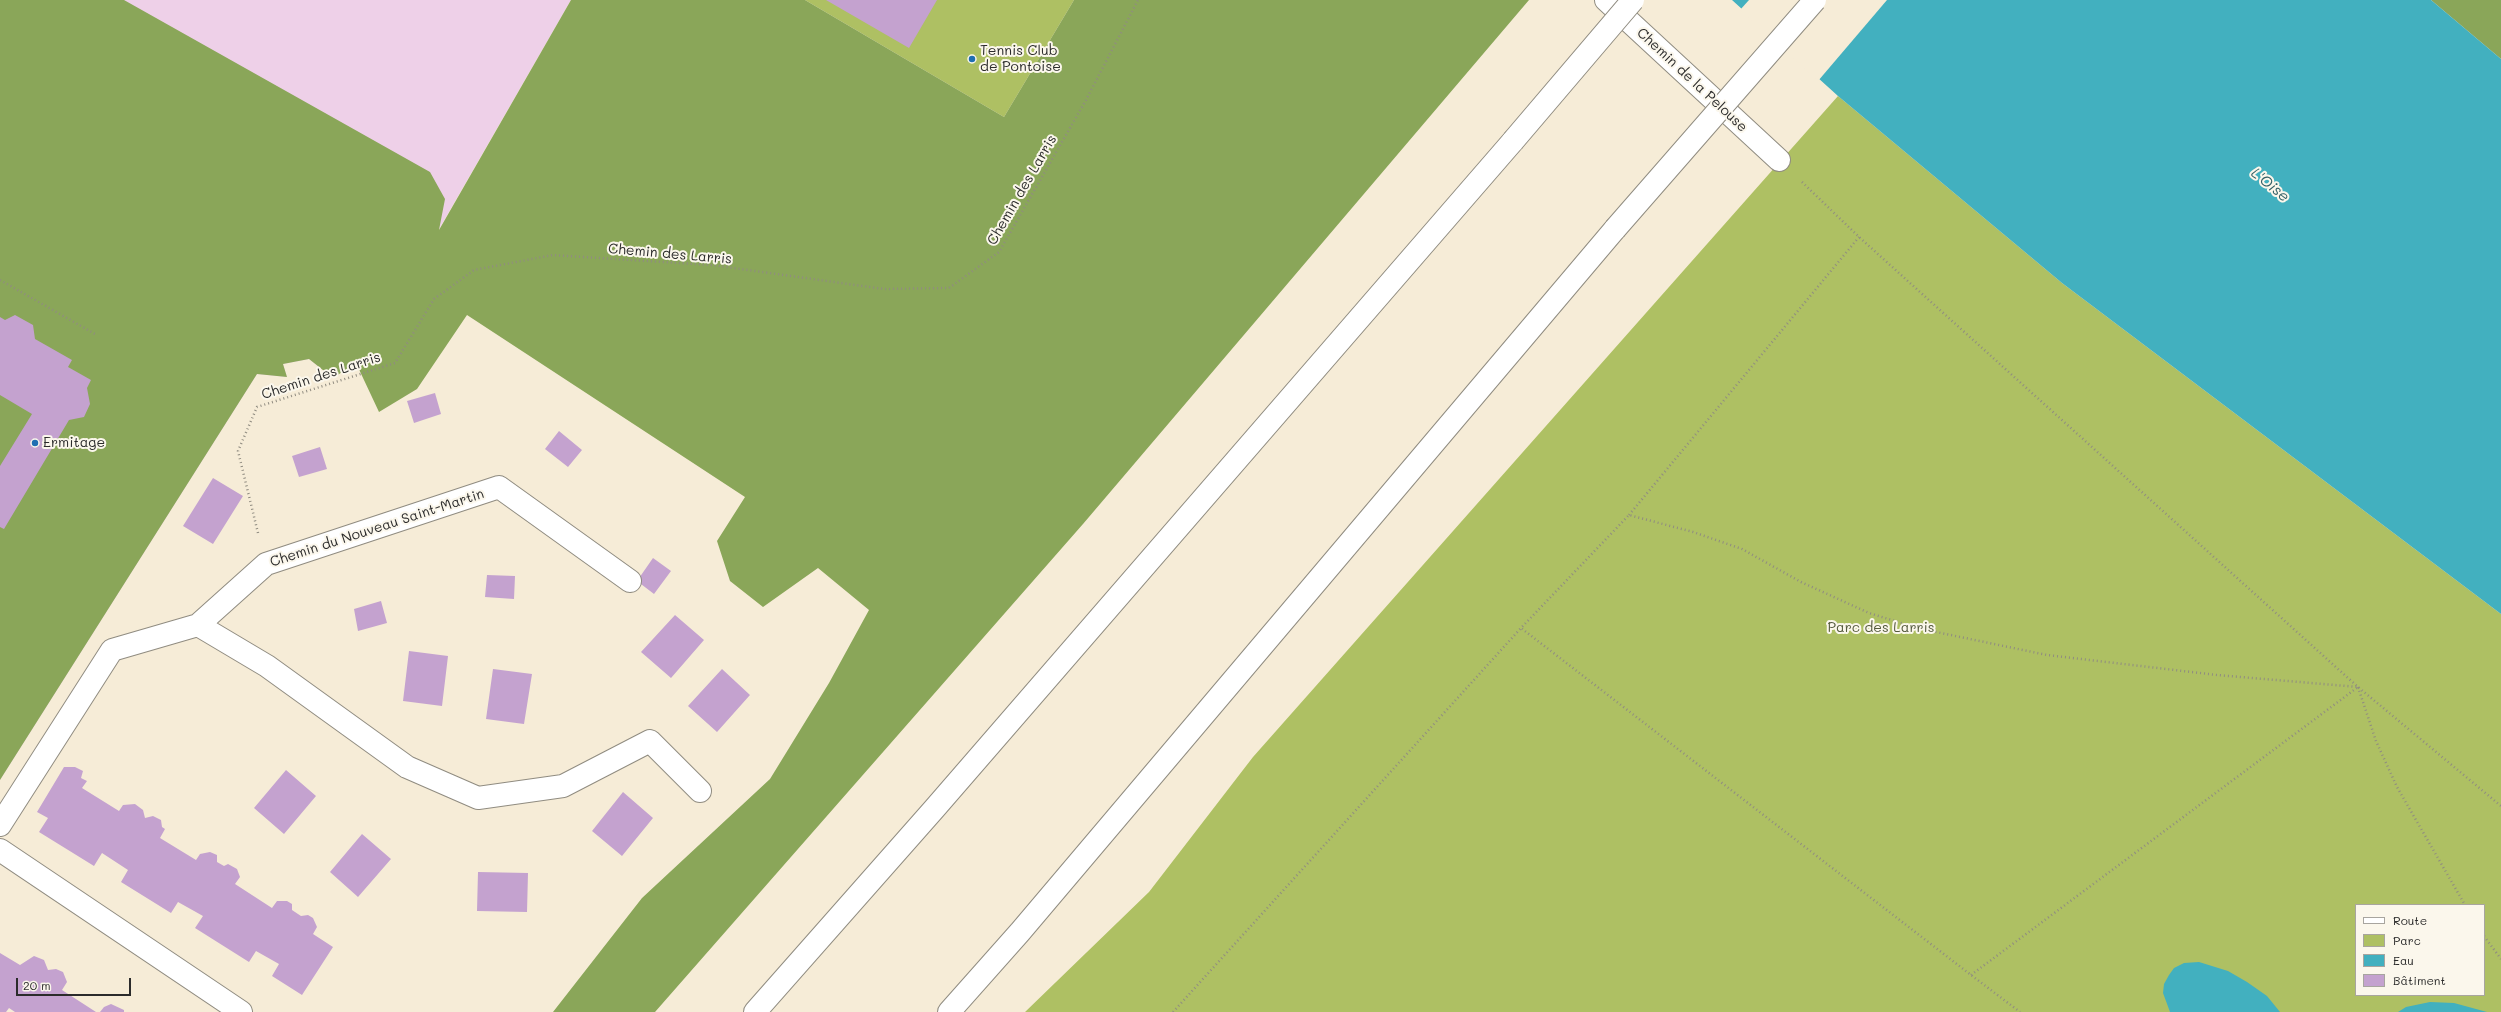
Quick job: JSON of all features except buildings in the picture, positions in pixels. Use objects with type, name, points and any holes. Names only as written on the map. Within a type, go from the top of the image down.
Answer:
[{"type":"main road","name":"Chemin de la Pelouse","points":[[1606,0],[1779,160]]},
{"type":"main road","points":[[755,1012],[935,808],[1513,141],[1633,0]]},
{"type":"main road","points":[[949,1012],[1025,926],[1615,229],[1815,0]]},
{"type":"main road","name":"Chemin du Nouveau Saint-Martin","points":[[198,625],[266,564],[500,487],[630,581]]},
{"type":"main road","points":[[0,825],[112,650],[198,625],[267,666],[407,768],[478,798],[563,786],[650,741],[700,790]]},
{"type":"main road","points":[[0,850],[241,1012]]},
{"type":"path","name":"Chemin des Larris","points":[[266,564],[238,451],[257,407],[395,363],[434,300],[474,270],[553,255],[712,266],[884,289],[950,288],[999,252],[1086,100],[1138,0]]},
{"type":"path","points":[[1779,160],[1859,237],[2358,687],[2501,806]]},
{"type":"path","points":[[1173,1012],[1521,628],[1630,515],[1859,237]]},
{"type":"path","points":[[0,280],[95,334]]},
{"type":"path","points":[[1630,515],[1693,532],[1742,549],[1801,582],[1869,613],[1917,628],[2047,655],[2217,675],[2358,687]]},
{"type":"path","points":[[1521,628],[2020,1012]]},
{"type":"path","points":[[2358,687],[2376,741],[2397,788],[2464,904]]},
{"type":"path","points":[[1971,975],[2358,687]]},
{"type":"path","points":[[2485,937],[2501,959]]},
{"type":"shaded area","points":[[0,0],[571,0],[438,231],[333,378],[309,359],[283,364],[287,377],[257,374],[0,780]]},
{"type":"green space","points":[[0,0],[124,0],[430,172],[445,199],[439,230],[571,0],[805,0],[1004,117],[1074,0],[1529,0],[1083,524],[655,1012],[553,1012],[642,898],[770,779],[829,683],[869,610],[818,568],[763,607],[730,581],[717,541],[745,497],[467,315],[417,389],[379,412],[356,363],[333,378],[309,359],[283,364],[287,377],[257,374],[0,780]]},
{"type":"green space","name":"Tennis Club de Pontoise","points":[[805,0],[1074,0],[1004,117]]},
{"type":"green space","points":[[2431,0],[2501,0],[2501,59]]},
{"type":"green space","name":"Parc des Larris","points":[[1838,96],[2062,283],[2501,614],[2501,1012],[1025,1012],[1149,892],[1253,757]]},
{"type":"water","name":"L'Oise","points":[[1732,0],[2431,0],[2501,59],[2501,614],[2062,283],[1838,96]]},
{"type":"water","points":[[2199,962],[2228,971],[2247,982],[2267,996],[2280,1012],[2170,1012],[2163,993],[2164,984],[2169,975],[2174,968],[2184,963]]},
{"type":"water","points":[[2430,1002],[2454,1003],[2487,1012],[2398,1012],[2406,1007]]},
{"type":"pier","points":[[1749,0],[1887,0],[1818,81],[1740,10]]},
{"type":"place","name":"Tennis Club de Pontoise","points":[[972,59]]},
{"type":"place","name":"Ermitage","points":[[35,443]]}]
